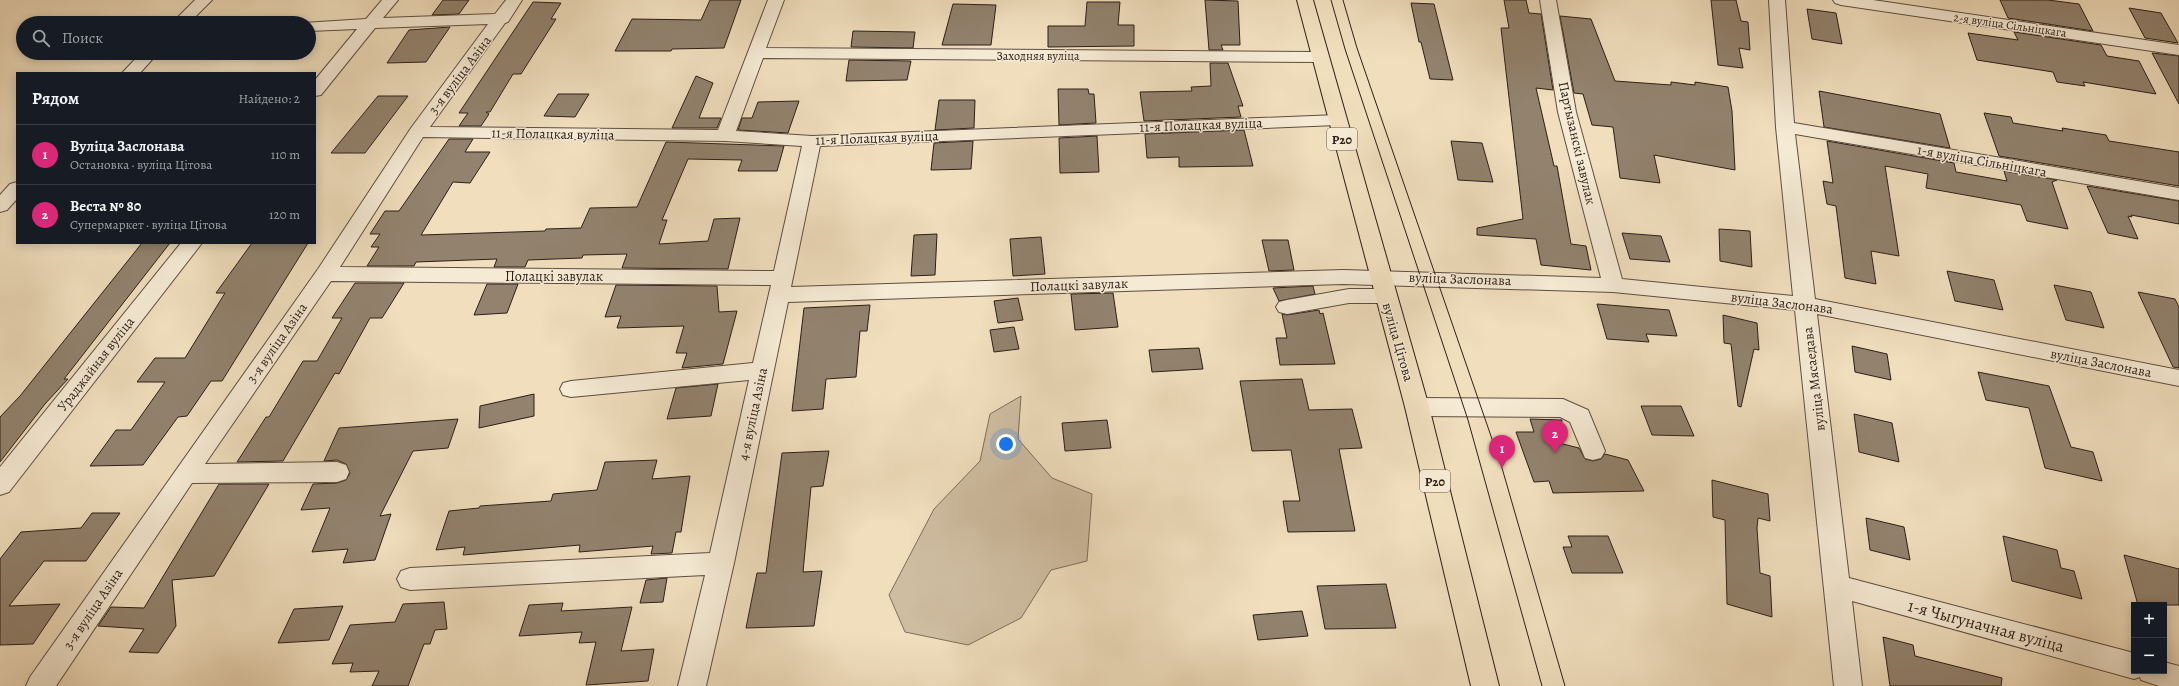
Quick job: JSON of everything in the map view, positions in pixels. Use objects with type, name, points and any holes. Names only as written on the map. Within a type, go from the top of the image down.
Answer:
[{"type":"main road","name":"вуліца Цітова","points":[[1305,0],[1417,407],[1485,686]]},
{"type":"street","points":[[187,16],[204,0]]},
{"type":"street","points":[[316,90],[390,0]]},
{"type":"street","name":"3-я вуліца Азіна","points":[[40,686],[185,474],[325,274],[417,132],[502,19],[514,0]]},
{"type":"street","points":[[725,136],[776,0]]},
{"type":"street","name":"Партызанскі завулак","points":[[1548,0],[1567,112],[1613,285]]},
{"type":"street","name":"вуліца Мясаедава","points":[[1777,0],[1785,128],[1838,586],[1848,686]]},
{"type":"street","name":"2-я вуліца Сільніцкага","points":[[1841,0],[2179,50]]},
{"type":"street","points":[[316,26],[502,19]]},
{"type":"street","name":"Заходняя вуліца","points":[[755,53],[1320,57]]},
{"type":"street","points":[[131,72],[143,60]]},
{"type":"street","name":"11-я Полацкая вуліца","points":[[417,132],[725,136],[812,141],[1337,120]]},
{"type":"street","name":"1-я вуліца Сільніцкага","points":[[1785,128],[2179,194]]},
{"type":"street","name":"4-я вуліца Азіна","points":[[692,686],[721,563],[812,141]]},
{"type":"street","points":[[0,206],[16,189]]},
{"type":"street","name":"Ураджайная вуліца","points":[[0,485],[191,244]]},
{"type":"street","name":"Полацкі завулак","points":[[325,274],[781,286],[1343,277],[1383,287]]},
{"type":"street","name":"вуліца Заслонава","points":[[1383,287],[1613,285],[1805,304],[2179,378]]},
{"type":"street","points":[[1288,307],[1349,296],[1383,287]]},
{"type":"street","points":[[571,389],[763,370]]},
{"type":"street","points":[[1417,407],[1563,408],[1580,416],[1593,451]]},
{"type":"street","points":[[185,474],[336,472]]},
{"type":"street","points":[[410,580],[721,563]]},
{"type":"street","name":"1-я Чыгуначная вуліца","points":[[1838,586],[2131,665]]},
{"type":"street","points":[[2162,674],[2179,679]]},
{"type":"shaded area","points":[[1021,396],[1018,439],[1052,478],[1092,494],[1087,561],[1051,570],[1021,618],[968,645],[905,632],[889,595],[934,509],[980,461],[990,414]]},
{"type":"building","points":[[443,0],[469,0],[459,14],[432,15]]},
{"type":"building","points":[[710,0],[741,0],[724,48],[672,49],[671,51],[615,51],[632,19],[701,20]]},
{"type":"building","points":[[1205,0],[1238,1],[1240,45],[1221,45],[1223,50],[1209,50]]},
{"type":"building","points":[[1504,0],[1526,0],[1529,13],[1541,14],[1553,90],[1536,88],[1554,166],[1557,166],[1571,244],[1586,246],[1591,270],[1541,265],[1536,239],[1477,235],[1477,228],[1523,219],[1501,28],[1509,28]]},
{"type":"building","points":[[1711,0],[1736,0],[1741,21],[1748,22],[1750,50],[1739,48],[1743,68],[1718,65]]},
{"type":"building","points":[[2000,0],[2048,0],[2079,4],[2093,31],[2008,18]]},
{"type":"building","points":[[533,2],[561,3],[551,19],[556,19],[521,74],[513,74],[490,112],[486,112],[489,114],[481,126],[459,126],[468,113],[459,113]]},
{"type":"building","points":[[1087,2],[1120,2],[1118,25],[1134,25],[1134,46],[1048,47],[1048,26],[1085,26]]},
{"type":"building","points":[[1411,3],[1434,4],[1453,80],[1430,79],[1421,42],[1419,42]]},
{"type":"building","points":[[953,4],[996,5],[991,45],[942,45]]},
{"type":"building","points":[[2129,8],[2161,13],[2178,43],[2145,38]]},
{"type":"building","points":[[1807,9],[1836,13],[1842,44],[1812,39]]},
{"type":"building","points":[[1560,16],[1591,19],[1615,81],[1671,85],[1671,82],[1695,85],[1695,82],[1728,87],[1732,111],[1735,170],[1654,155],[1660,183],[1620,178],[1613,127],[1592,125],[1583,94],[1574,93]]},
{"type":"building","points":[[450,27],[426,62],[387,63],[409,30]]},
{"type":"building","points":[[853,31],[915,32],[913,48],[851,47]]},
{"type":"building","points":[[2014,32],[2101,45],[2107,56],[2139,61],[2156,94],[2083,82],[2085,86],[2057,82],[2053,72],[1977,60],[1968,33],[2018,40]]},
{"type":"building","points":[[2152,53],[2179,56],[2179,104]]},
{"type":"building","points":[[849,60],[911,61],[907,80],[846,81]]},
{"type":"building","points":[[1210,63],[1228,63],[1243,106],[1238,106],[1241,117],[1144,121],[1140,92],[1192,91],[1191,87],[1211,86]]},
{"type":"building","points":[[696,76],[713,83],[699,118],[721,118],[717,128],[672,128]]},
{"type":"building","points":[[1058,89],[1088,89],[1089,94],[1094,94],[1096,123],[1059,125]]},
{"type":"building","points":[[1819,91],[1940,114],[1950,148],[1824,127]]},
{"type":"building","points":[[558,94],[589,94],[575,117],[544,116]]},
{"type":"building","points":[[378,96],[408,96],[365,153],[331,153]]},
{"type":"building","points":[[939,100],[975,100],[974,128],[935,130]]},
{"type":"building","points":[[799,101],[788,133],[738,130],[742,118],[752,118],[758,102]]},
{"type":"building","points":[[1984,113],[2011,117],[2013,123],[2063,131],[2062,128],[2106,135],[2109,141],[2179,152],[2179,186],[1999,156]]},
{"type":"building","points":[[1244,130],[1253,166],[1179,167],[1179,157],[1147,158],[1145,134]]},
{"type":"building","points":[[1097,136],[1099,172],[1060,173],[1059,138]]},
{"type":"building","points":[[449,139],[473,139],[465,152],[490,152],[470,183],[453,182],[421,235],[545,231],[546,229],[581,228],[590,208],[637,207],[666,142],[784,146],[777,171],[738,171],[742,160],[688,159],[662,220],[667,220],[659,244],[708,241],[714,219],[740,218],[728,269],[622,268],[627,254],[583,255],[582,258],[528,260],[525,267],[494,267],[497,259],[416,262],[414,266],[367,266],[379,247],[371,247],[380,234],[370,234],[385,211],[399,211]]},
{"type":"building","points":[[973,141],[971,169],[931,170],[934,143]]},
{"type":"building","points":[[1451,141],[1482,143],[1493,182],[1458,180]]},
{"type":"building","points":[[1827,141],[1954,163],[1956,172],[2007,181],[2004,171],[2057,180],[2052,182],[2068,229],[2027,221],[2021,205],[1926,188],[1928,174],[1885,166],[1899,256],[1871,251],[1876,284],[1845,278],[1836,206],[1827,204],[1823,181],[1833,183]]},
{"type":"building","points":[[2087,186],[2179,201],[2179,224],[2131,215],[2132,217],[2128,216],[2138,239],[2108,233]]},
{"type":"building","points":[[1719,229],[1750,231],[1752,267],[1720,261]]},
{"type":"building","points":[[1622,233],[1661,236],[1670,262],[1630,259]]},
{"type":"building","points":[[937,234],[935,275],[911,276],[914,235]]},
{"type":"building","points":[[1041,237],[1045,274],[1013,276],[1010,239]]},
{"type":"building","points":[[1262,240],[1288,240],[1294,270],[1269,271]]},
{"type":"building","points":[[141,244],[169,244],[64,379],[68,379],[45,404],[0,462],[0,417],[20,396]]},
{"type":"building","points":[[251,244],[307,244],[222,381],[211,381],[187,416],[178,417],[143,465],[90,466],[116,430],[131,430],[165,382],[137,382],[155,358],[185,358],[225,293],[216,293]]},
{"type":"building","points":[[1947,271],[1994,280],[2003,310],[1955,301]]},
{"type":"building","points":[[355,283],[404,283],[382,318],[370,318],[339,374],[335,373],[283,461],[237,462],[266,417],[269,417],[303,361],[317,361],[342,318],[332,318]]},
{"type":"building","points":[[487,284],[518,284],[507,313],[474,315]]},
{"type":"building","points":[[616,285],[717,286],[719,312],[737,311],[723,364],[682,368],[687,353],[676,353],[684,326],[617,328],[621,316],[605,317]]},
{"type":"building","points":[[2054,285],[2091,292],[2104,328],[2066,320]]},
{"type":"building","points":[[1313,286],[1315,294],[1279,301],[1273,288]]},
{"type":"building","points":[[2138,292],[2175,299],[2179,307],[2179,368],[2173,367]]},
{"type":"building","points":[[1113,293],[1118,327],[1075,330],[1071,294]]},
{"type":"building","points":[[1018,298],[1023,320],[998,323],[994,301]]},
{"type":"building","points":[[1597,304],[1669,310],[1677,336],[1646,334],[1649,342],[1607,339]]},
{"type":"building","points":[[870,305],[867,331],[860,331],[856,377],[826,379],[823,409],[792,411],[804,308]]},
{"type":"building","points":[[1319,310],[1320,314],[1323,313],[1335,364],[1280,365],[1276,338],[1287,338],[1282,314],[1287,315]]},
{"type":"building","points":[[1723,315],[1757,323],[1759,350],[1754,349],[1741,407],[1738,406],[1731,344],[1724,343]]},
{"type":"building","points":[[1014,327],[1019,349],[994,352],[990,330]]},
{"type":"building","points":[[1852,346],[1887,354],[1891,380],[1855,372]]},
{"type":"building","points":[[1199,348],[1203,369],[1152,372],[1149,350]]},
{"type":"building","points":[[1978,372],[2049,386],[2071,447],[2093,452],[2102,481],[2045,468],[2029,408],[1986,400]]},
{"type":"building","points":[[1302,379],[1309,410],[1352,409],[1362,448],[1339,449],[1355,531],[1288,532],[1283,501],[1300,501],[1291,450],[1252,451],[1240,381]]},
{"type":"building","points":[[718,384],[711,416],[667,419],[676,388]]},
{"type":"building","points":[[534,394],[534,416],[479,428],[480,406]]},
{"type":"building","points":[[1641,406],[1681,406],[1694,436],[1652,435]]},
{"type":"building","points":[[1854,414],[1892,423],[1899,462],[1859,452]]},
{"type":"building","points":[[458,419],[448,448],[413,451],[380,516],[391,514],[375,560],[343,563],[348,549],[312,552],[330,508],[301,510],[313,484],[337,483],[346,480],[350,473],[346,464],[337,460],[324,461],[339,428]]},
{"type":"building","points":[[1530,419],[1562,420],[1559,443],[1579,448],[1585,459],[1593,461],[1601,459],[1605,454],[1628,460],[1644,491],[1553,493],[1549,481],[1534,482],[1516,432],[1534,432]]},
{"type":"building","points":[[1107,420],[1111,448],[1065,451],[1062,423]]},
{"type":"building","points":[[829,451],[823,486],[811,487],[803,572],[822,571],[814,626],[746,628],[757,573],[766,573],[782,453]]},
{"type":"building","points":[[657,460],[652,479],[690,476],[681,532],[676,532],[672,553],[651,554],[653,546],[579,552],[580,545],[463,555],[465,547],[436,550],[449,511],[479,508],[480,506],[551,501],[553,494],[597,490],[605,462]]},
{"type":"building","points":[[1712,480],[1768,494],[1770,521],[1758,518],[1757,528],[1760,573],[1770,576],[1772,617],[1727,604],[1725,520],[1713,517]]},
{"type":"building","points":[[219,484],[269,484],[214,576],[172,580],[176,626],[158,653],[129,652],[144,629],[98,626],[111,607],[144,608]]},
{"type":"building","points":[[92,513],[120,513],[86,561],[44,561],[9,606],[60,604],[33,644],[0,645],[0,559],[21,532],[81,528]]},
{"type":"building","points":[[1866,518],[1904,527],[1910,560],[1870,550]]},
{"type":"building","points":[[1568,536],[1608,536],[1623,573],[1572,573],[1563,547],[1572,547]]},
{"type":"building","points":[[2003,536],[2057,550],[2061,568],[2074,571],[2082,599],[2012,581]]},
{"type":"building","points":[[2124,555],[2179,569],[2179,605],[2167,605],[2167,602],[2137,602]]},
{"type":"building","points":[[667,578],[663,602],[640,603],[646,580]]},
{"type":"building","points":[[1386,584],[1396,628],[1325,629],[1317,586]]},
{"type":"building","points":[[444,602],[447,629],[435,630],[430,644],[424,644],[408,686],[372,686],[379,671],[350,672],[353,663],[332,664],[350,625],[395,622],[403,604]]},
{"type":"building","points":[[563,603],[561,611],[632,607],[621,651],[654,649],[648,681],[586,685],[596,642],[579,643],[582,632],[519,636],[529,605]]},
{"type":"building","points":[[343,606],[329,640],[278,643],[294,609]]},
{"type":"building","points":[[1302,611],[1308,636],[1258,640],[1253,615]]},
{"type":"building","points":[[1883,637],[1913,645],[1915,656],[2002,678],[2001,686],[1890,686]]},
{"type":"tram line","points":[[1331,0],[1345,49],[1468,420],[1542,686]]},
{"type":"tram line","points":[[1343,0],[1357,48],[1502,468],[1565,686]]},
{"type":"place","name":"Веста № 80","points":[[1555,453]]},
{"type":"place","name":"Вуліца Заслонава","points":[[1502,468]]}]
